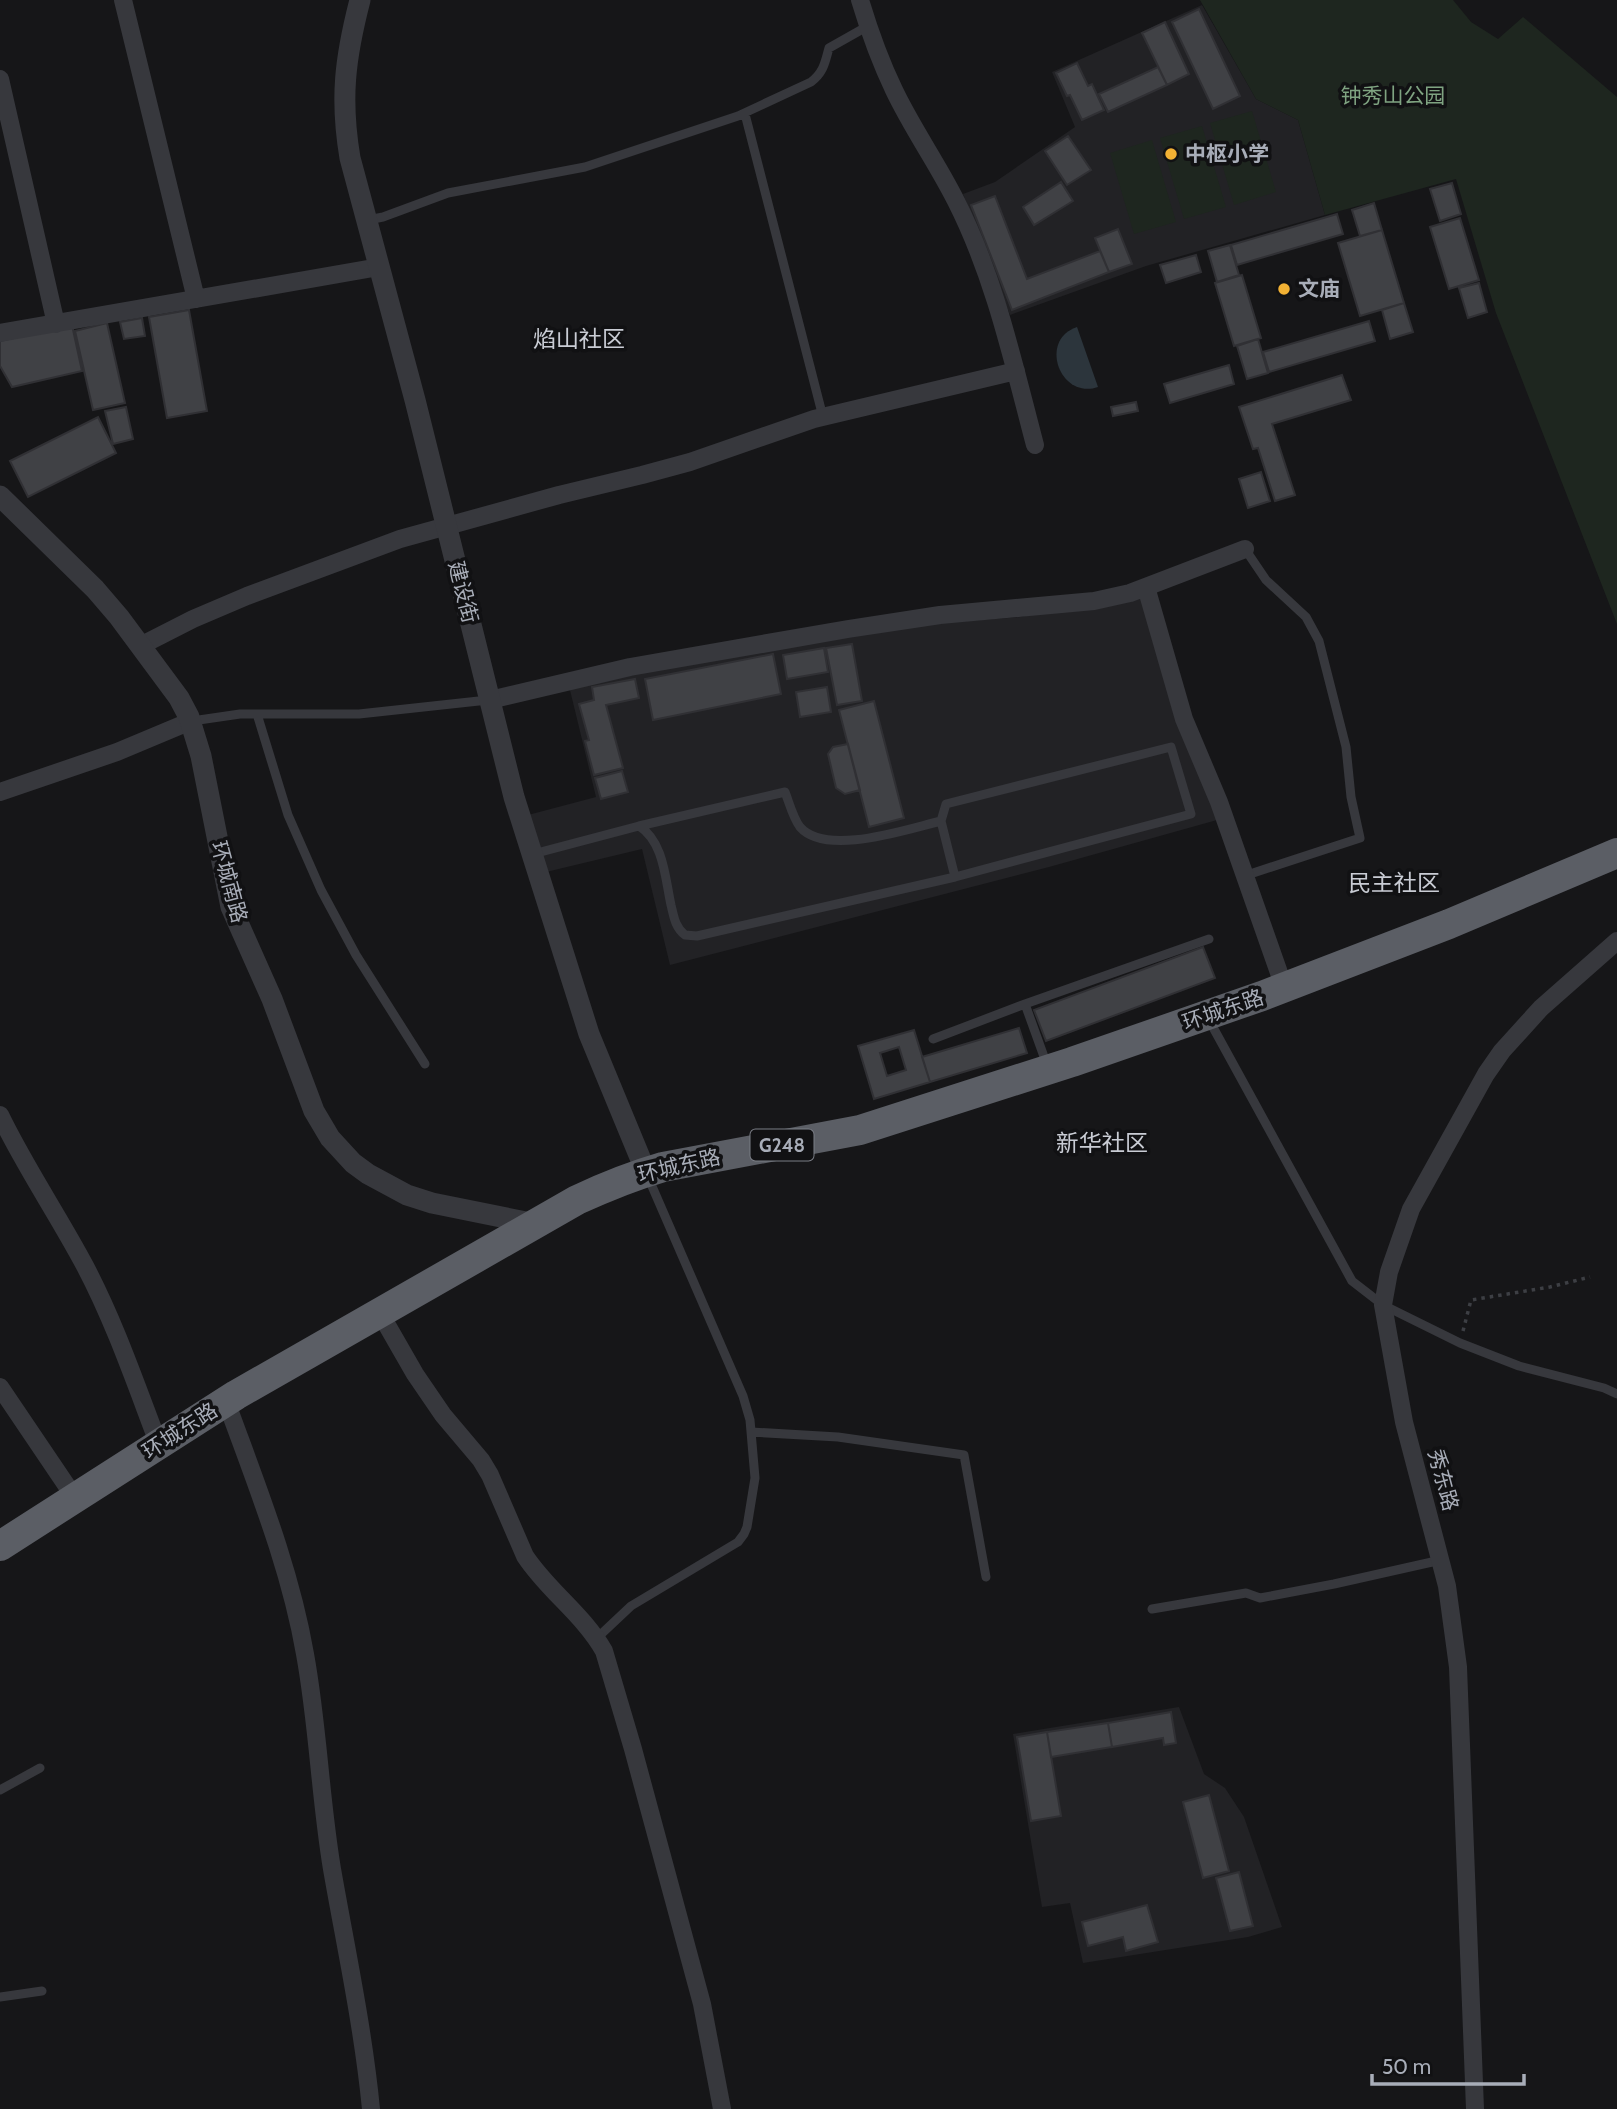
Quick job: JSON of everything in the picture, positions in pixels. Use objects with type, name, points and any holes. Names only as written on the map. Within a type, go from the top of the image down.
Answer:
[{"type":"highway","name":"环城东路","points":[[0,1546],[226,1401],[606,1186],[646,1172],[860,1130],[1049,1070],[1206,1016],[1449,924],[1617,853]]},
{"type":"street","points":[[123,0],[196,299]]},
{"type":"street","name":"建设街","points":[[360,0],[349,45],[344,103],[350,158],[514,797],[589,1034],[646,1172]]},
{"type":"street","points":[[860,0],[894,90],[956,201],[974,242],[996,298],[1035,445]]},
{"type":"street","points":[[0,79],[56,324]]},
{"type":"street","points":[[0,333],[379,267]]},
{"type":"street","points":[[142,645],[194,619],[302,574],[400,539],[654,472],[823,417],[1016,371]]},
{"type":"street","name":"环城南路","points":[[0,496],[95,589],[142,645],[179,698],[191,721],[201,756],[231,907],[272,999],[314,1111],[330,1138],[353,1163],[368,1174],[408,1195],[432,1203],[536,1224]]},
{"type":"street","points":[[490,699],[630,667],[940,615],[1094,601],[1130,593],[1245,549]]},
{"type":"street","points":[[1146,587],[1184,719],[1219,802],[1284,987]]},
{"type":"street","points":[[0,792],[117,752],[191,721]]},
{"type":"street","name":"秀东路","points":[[1475,2109],[1458,1667],[1454,1626],[1441,1560],[1404,1422],[1383,1305],[1393,1261],[1411,1209],[1486,1074],[1502,1051],[1541,1008],[1617,941]]},
{"type":"street","points":[[0,1115],[15,1147],[86,1268],[108,1314],[159,1445]]},
{"type":"street","points":[[380,1313],[415,1374],[443,1415],[481,1461],[525,1556],[552,1590],[576,1612],[604,1651],[702,2004],[722,2109]]},
{"type":"street","points":[[0,1387],[75,1498]]},
{"type":"street","points":[[226,1401],[282,1557],[303,1640],[312,1691],[325,1820],[365,2049],[371,2109]]},
{"type":"lane","points":[[367,220],[383,217],[448,193],[585,167],[745,114],[811,82],[824,67],[829,48],[868,26]]},
{"type":"lane","points":[[745,114],[823,417]]},
{"type":"lane","points":[[1244,876],[1360,838],[1351,797],[1346,747],[1319,642],[1306,617],[1266,580],[1245,549]]},
{"type":"lane","points":[[191,721],[240,714],[359,714],[490,699]]},
{"type":"lane","points":[[257,714],[288,815],[321,890],[356,956],[425,1065]]},
{"type":"lane","points":[[639,826],[650,835],[657,848],[676,924],[692,937],[955,877],[1191,814],[1171,747],[946,804],[941,821],[955,877]]},
{"type":"lane","points":[[532,855],[639,826],[785,792],[799,825],[813,837],[832,841],[873,837],[941,821]]},
{"type":"lane","points":[[933,1039],[1209,939]]},
{"type":"lane","points":[[1025,1004],[1049,1070]]},
{"type":"lane","points":[[1206,1016],[1352,1281],[1383,1305],[1460,1343],[1519,1366],[1604,1388],[1617,1394]]},
{"type":"lane","points":[[597,1638],[631,1606],[738,1542],[744,1534],[755,1478],[750,1420],[743,1396],[646,1172]]},
{"type":"lane","points":[[751,1432],[838,1437],[964,1455],[986,1577]]},
{"type":"lane","points":[[1152,1609],[1246,1593],[1260,1598],[1441,1560]]},
{"type":"lane","points":[[0,1790],[40,1768]]},
{"type":"lane","points":[[0,1997],[42,1992]]},
{"type":"path","points":[[1460,1343],[1471,1300],[1550,1287],[1590,1277]]},
{"type":"shaded area","name":"中枢小学","points":[[1202,5],[1256,99],[1298,120],[1325,215],[1146,266],[1010,315],[963,194],[995,182],[1075,127],[1052,72]]},
{"type":"shaded area","points":[[1077,327],[1098,387],[1085,389],[1073,385],[1064,377],[1059,367],[1056,355],[1058,344],[1065,334]]},
{"type":"shaded area","points":[[1144,593],[1217,820],[1049,867],[670,965],[642,849],[546,872],[528,815],[596,797],[569,686],[899,626],[1021,617]]},
{"type":"shaded area","points":[[1179,1707],[1204,1774],[1225,1788],[1244,1817],[1282,1927],[1248,1937],[1083,1963],[1070,1903],[1042,1907],[1013,1734]]},
{"type":"green space","name":"钟秀山公园","points":[[1200,0],[1453,0],[1471,22],[1498,39],[1523,17],[1617,97],[1617,624],[1496,313],[1456,179],[1325,215],[1298,120],[1256,99]]},
{"type":"green space","points":[[1252,111],[1276,192],[1234,205],[1210,123]]},
{"type":"green space","points":[[1202,126],[1226,207],[1184,219],[1160,138]]},
{"type":"green space","points":[[1152,140],[1176,222],[1134,234],[1110,153]]},
{"type":"building","points":[[1199,9],[1240,96],[1213,109],[1172,22]]},
{"type":"building","points":[[1165,22],[1189,74],[1167,85],[1142,33]]},
{"type":"building","points":[[1077,63],[1088,86],[1092,84],[1104,110],[1082,120],[1056,73]]},
{"type":"building","points":[[1158,67],[1167,85],[1108,112],[1099,94]]},
{"type":"building","points":[[1068,136],[1091,170],[1067,185],[1045,151]]},
{"type":"building","points":[[1061,182],[1073,201],[1034,225],[1023,207]]},
{"type":"building","points":[[1452,183],[1461,214],[1440,221],[1430,189]]},
{"type":"building","points":[[995,196],[1027,279],[1100,251],[1109,272],[1012,310],[971,205]]},
{"type":"building","points":[[1374,203],[1382,230],[1360,236],[1352,210]]},
{"type":"building","points":[[1337,214],[1343,234],[1237,265],[1231,245]]},
{"type":"building","points":[[1460,218],[1479,280],[1449,289],[1430,227]]},
{"type":"building","points":[[1118,229],[1132,264],[1109,272],[1095,238]]},
{"type":"building","points":[[1382,230],[1404,303],[1360,316],[1338,243]]},
{"type":"building","points":[[1230,245],[1239,275],[1217,282],[1208,251]]},
{"type":"building","points":[[1196,255],[1201,272],[1166,283],[1160,265]]},
{"type":"building","points":[[1242,275],[1261,338],[1234,346],[1215,283]]},
{"type":"building","points":[[1479,283],[1487,312],[1468,318],[1459,288]]},
{"type":"building","points":[[1404,303],[1413,332],[1390,339],[1382,310]]},
{"type":"building","points":[[189,310],[207,411],[167,418],[149,317]]},
{"type":"building","points":[[142,318],[145,336],[124,339],[120,322]]},
{"type":"building","points":[[1369,321],[1375,341],[1269,372],[1263,352]]},
{"type":"building","points":[[107,323],[125,403],[93,410],[75,331]]},
{"type":"building","points":[[72,325],[82,371],[12,387],[0,366],[0,341]]},
{"type":"building","points":[[1258,339],[1268,373],[1247,379],[1237,346]]},
{"type":"building","points":[[1229,365],[1234,384],[1170,403],[1164,384]]},
{"type":"building","points":[[1342,375],[1351,400],[1272,424],[1295,495],[1275,501],[1258,448],[1253,449],[1239,407]]},
{"type":"building","points":[[1136,402],[1138,411],[1113,416],[1111,407]]},
{"type":"building","points":[[126,407],[133,439],[113,444],[105,411]]},
{"type":"building","points":[[98,417],[116,453],[28,497],[10,461]]},
{"type":"building","points":[[1261,472],[1270,501],[1248,508],[1239,479]]},
{"type":"building","points":[[852,644],[862,701],[837,705],[826,648]]},
{"type":"building","points":[[824,648],[828,672],[787,679],[783,655]]},
{"type":"building","points":[[773,654],[781,694],[653,720],[645,679]]},
{"type":"building","points":[[635,679],[639,698],[606,705],[623,768],[594,775],[585,741],[589,740],[579,704],[594,700],[592,687]]},
{"type":"building","points":[[827,687],[831,712],[800,717],[796,692]]},
{"type":"building","points":[[874,701],[904,818],[869,827],[839,710]]},
{"type":"building","points":[[848,744],[860,790],[845,794],[836,788],[828,754],[833,747]]},
{"type":"building","points":[[622,771],[628,792],[601,799],[595,778]]},
{"type":"building","points":[[1203,947],[1215,978],[1046,1041],[1034,1010]]},
{"type":"building","points":[[1019,1028],[1027,1053],[930,1082],[922,1057]]},
{"type":"building","points":[[914,1030],[930,1082],[874,1099],[858,1046]],"holes":[[[899,1047],[906,1070],[887,1076],[880,1053]]]},
{"type":"building","points":[[1171,1712],[1176,1743],[1164,1745],[1163,1738],[1112,1747],[1108,1723]]},
{"type":"building","points":[[1108,1723],[1112,1747],[1051,1757],[1047,1732]]},
{"type":"building","points":[[1047,1732],[1061,1816],[1031,1821],[1017,1737]]},
{"type":"building","points":[[1209,1795],[1229,1871],[1203,1878],[1183,1802]]},
{"type":"building","points":[[1239,1872],[1253,1926],[1230,1931],[1216,1878]]},
{"type":"building","points":[[1147,1905],[1158,1942],[1126,1951],[1123,1937],[1088,1946],[1082,1922]]},
{"type":"place","name":"中枢小学","points":[[1171,154]]},
{"type":"place","name":"文庙","points":[[1284,289]]},
{"type":"district","name":"焰山社区","points":[[579,339]]},
{"type":"district","name":"民主社区","points":[[1394,883]]},
{"type":"district","name":"新华社区","points":[[1102,1143]]}]
